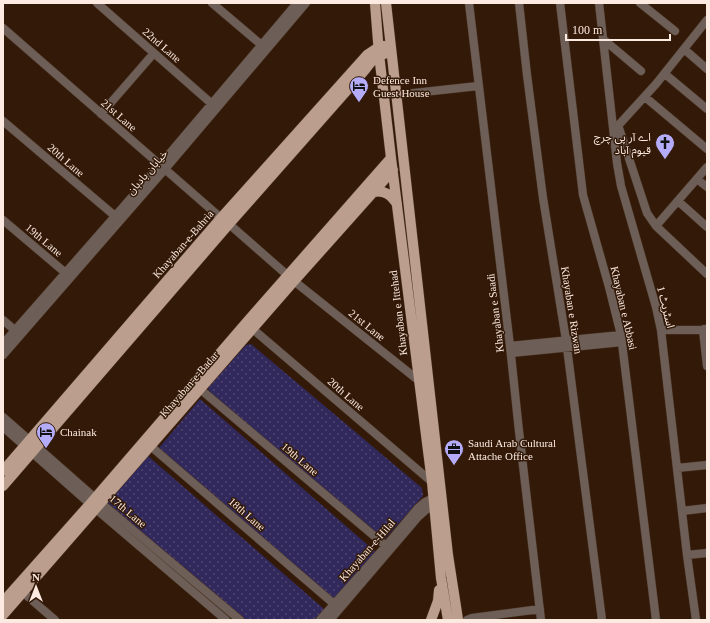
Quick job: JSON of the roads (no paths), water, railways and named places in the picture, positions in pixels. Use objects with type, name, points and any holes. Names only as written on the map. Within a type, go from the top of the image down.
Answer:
[{"type":"main road","name":"Khayaban e Ittehad","points":[[375,3],[376,53],[387,120],[418,380],[432,482],[441,578],[438,601],[443,618]]},
{"type":"main road","name":"Khayaban e Ittehad","points":[[386,3],[448,555],[443,618]]},
{"type":"main road","points":[[376,16],[374,36],[361,68],[375,71],[379,76],[383,116],[387,120]]},
{"type":"main road","points":[[376,53],[391,49]]},
{"type":"main road","name":"Khayaban-e-Bahria","points":[[3,486],[30,447],[225,221],[376,53]]},
{"type":"main road","name":"Khayaban-e-Badar","points":[[3,615],[20,590],[250,326],[391,158]]},
{"type":"main road","name":"Khayaban-e-Badar","points":[[291,278],[374,192],[393,170]]},
{"type":"main road","points":[[374,192],[379,191],[389,194],[397,204]]},
{"type":"main road","name":"Khayaban-e-Badar","points":[[148,444],[200,389],[250,326]]},
{"type":"main road","name":"Khayaban-e-Bahria","points":[[3,471],[30,447]]},
{"type":"main road","name":"Khayaban-e-Badar","points":[[3,602],[20,590]]},
{"type":"street","name":"22nd Lane","points":[[97,3],[212,104]]},
{"type":"street","points":[[212,3],[263,47]]},
{"type":"street","name":"خیابان بادبان","points":[[3,355],[18,333],[162,167],[263,47],[297,3]]},
{"type":"street","name":"خیابان بادبان","points":[[68,275],[115,216],[162,167],[212,104],[263,47],[306,3]]},
{"type":"street","name":"Khayaban e Saadi","points":[[469,3],[541,620]]},
{"type":"street","name":"Khayaban e Rizwan","points":[[518,3],[543,198],[567,344],[602,620]]},
{"type":"street","name":"Khayaban e Abbasi","points":[[560,3],[583,194],[609,287],[621,338],[656,620]]},
{"type":"street","name":"اسٹریٹ 1","points":[[599,3],[621,186],[656,307],[661,330],[696,620]]},
{"type":"street","points":[[640,3],[675,31]]},
{"type":"street","points":[[705,25],[665,74],[615,128],[647,213],[656,226],[706,269]]},
{"type":"street","name":"21st Lane","points":[[3,28],[291,278],[418,380]]},
{"type":"street","points":[[603,39],[641,71]]},
{"type":"street","points":[[684,50],[707,69]]},
{"type":"street","points":[[101,114],[154,53]]},
{"type":"street","points":[[665,74],[707,109]]},
{"type":"street","points":[[396,95],[478,86]]},
{"type":"street","points":[[645,96],[707,149]]},
{"type":"street","name":"20th Lane","points":[[3,121],[115,216]]},
{"type":"street","points":[[656,226],[707,167]]},
{"type":"street","points":[[697,179],[707,187]]},
{"type":"street","points":[[678,201],[707,227]]},
{"type":"street","name":"19th Lane","points":[[3,220],[68,275]]},
{"type":"street","points":[[3,320],[18,333]]},
{"type":"street","name":"20th Lane","points":[[250,326],[432,482]]},
{"type":"street","points":[[661,330],[705,329],[707,366]]},
{"type":"street","name":"خیابان بادبان","points":[[3,344],[18,333]]},
{"type":"street","points":[[510,350],[621,338]]},
{"type":"street","name":"19th Lane","points":[[200,389],[386,546]]},
{"type":"street","name":"17th Lane","points":[[3,417],[30,447]]},
{"type":"street","name":"17th Lane","points":[[3,427],[30,447],[95,503],[226,620]]},
{"type":"street","name":"18th Lane","points":[[148,444],[334,604]]},
{"type":"street","points":[[677,468],[707,464]]},
{"type":"street","name":"Khayaban-e-Hilal","points":[[320,620],[421,505],[425,502],[434,503]]},
{"type":"street","name":"17th Lane","points":[[95,503],[240,620]]},
{"type":"street","points":[[330,620],[418,517],[434,503]]},
{"type":"street","points":[[682,511],[707,508]]},
{"type":"street","points":[[687,555],[707,553]]},
{"type":"street","points":[[20,590],[55,620]]},
{"type":"street","points":[[443,618],[469,619],[540,609]]},
{"type":"place","name":"Defence Inn Guest House","points":[[359,103]]},
{"type":"place","name":"اے آر پی چرچ قیوم آباد","points":[[665,160]]},
{"type":"place","name":"Chainak","points":[[46,449]]},
{"type":"place","name":"Saudi Arab Cultural Attache Office","points":[[454,466]]}]
